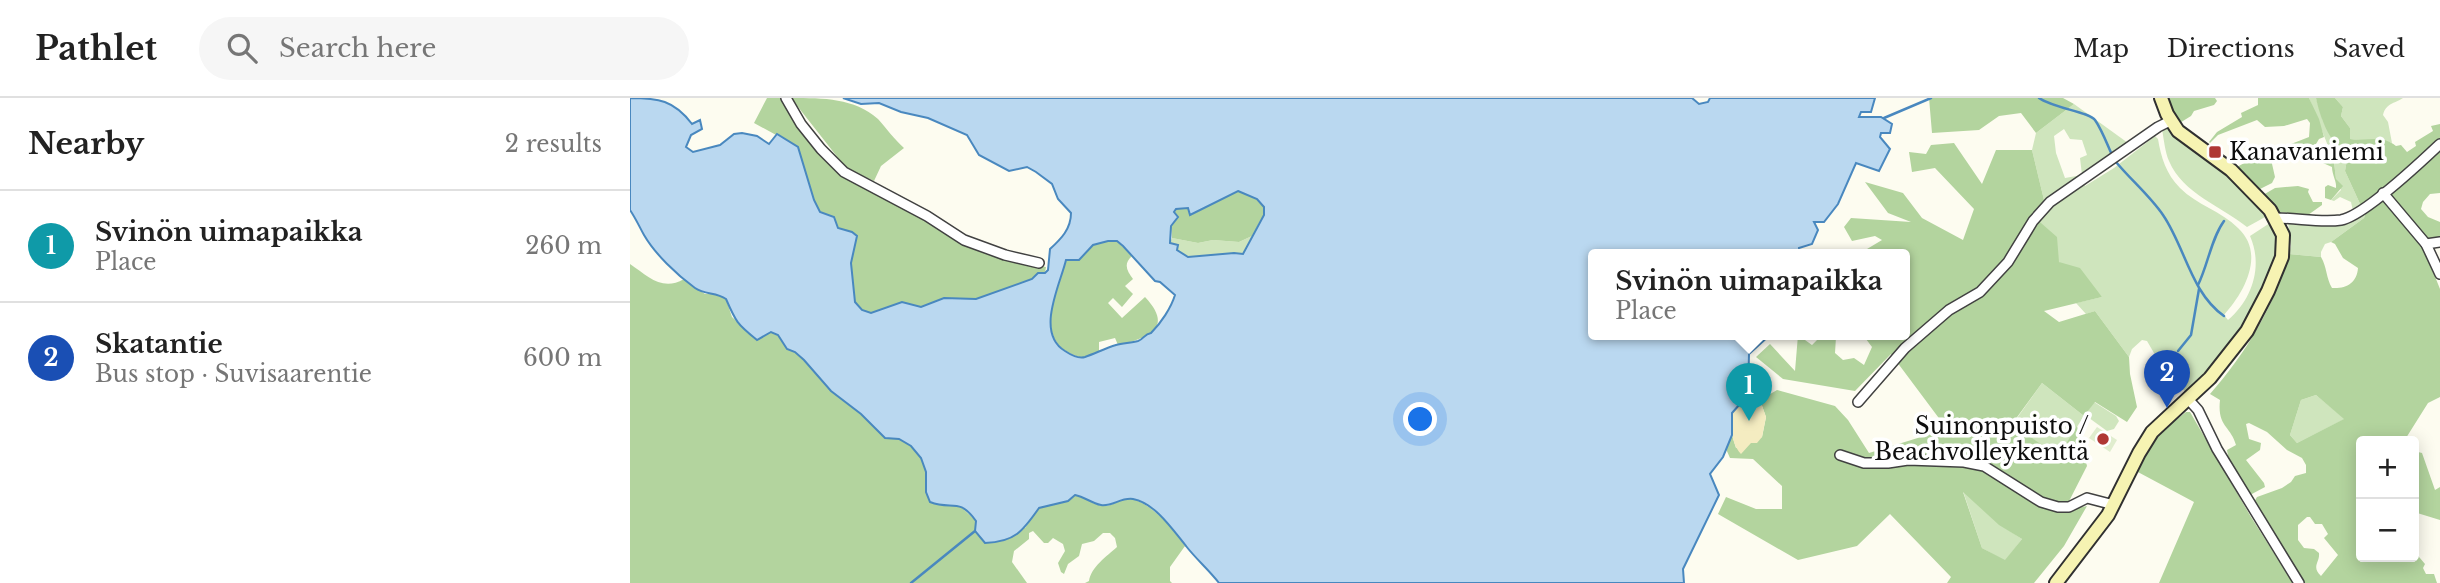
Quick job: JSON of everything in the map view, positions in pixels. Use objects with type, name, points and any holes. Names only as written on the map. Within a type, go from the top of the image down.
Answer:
[{"type":"street","points":[[786,98],[800,124],[844,172],[927,216],[964,240],[1005,255],[1039,263]]},
{"type":"street","points":[[2056,583],[2114,505],[2145,442],[2161,423],[2210,378],[2247,331],[2280,264],[2284,247],[2283,235],[2276,219],[2242,180],[2191,142],[2171,121],[2161,98]]},
{"type":"street","points":[[1858,402],[1905,348],[1948,310],[1979,292],[2008,262],[2033,221],[2050,202],[2158,127],[2171,121]]},
{"type":"street","points":[[2276,219],[2347,219],[2383,193],[2440,144]]},
{"type":"street","points":[[2383,193],[2426,244],[2440,274]]},
{"type":"street","points":[[2426,244],[2440,242]]},
{"type":"street","points":[[2188,399],[2198,410],[2217,449],[2299,583]]},
{"type":"street","points":[[1840,455],[1864,463],[1908,460],[1964,462],[1984,466],[2041,502],[2058,507],[2068,507],[2087,498],[2114,505]]},
{"type":"green space","points":[[767,98],[783,98],[795,123],[840,174],[924,219],[960,243],[999,258],[1046,267],[1045,273],[1038,273],[1032,279],[976,299],[944,298],[921,307],[902,302],[871,313],[862,310],[855,302],[851,263],[857,236],[838,228],[833,217],[820,212],[798,147],[754,123]]},
{"type":"green space","points":[[791,98],[827,99],[859,107],[878,119],[904,148],[881,166],[874,181],[846,168]]},
{"type":"green space","points":[[1929,98],[2063,98],[2074,104],[2036,133],[2021,113],[1999,116],[1979,130],[1932,133]]},
{"type":"green space","points":[[2168,98],[2215,98],[2217,101],[2214,105],[2194,111],[2178,124],[2168,104]]},
{"type":"green space","points":[[2258,98],[2309,98],[2324,137],[2316,144],[2303,149],[2303,156],[2294,158],[2290,152],[2279,151],[2280,145],[2309,137],[2310,123],[2307,119],[2284,126],[2265,127],[2257,120],[2218,135],[2209,142],[2217,132],[2242,117],[2241,113],[2258,105]]},
{"type":"green space","points":[[2309,98],[2316,98],[2323,121],[2345,152],[2345,171],[2361,206],[2353,211],[2351,202],[2340,197],[2331,200],[2341,190],[2336,180],[2334,161]]},
{"type":"green space","points":[[2316,98],[2335,98],[2343,107],[2341,116],[2350,128],[2350,139],[2385,140],[2396,146],[2401,145],[2407,152],[2416,146],[2415,142],[2433,131],[2431,126],[2440,124],[2440,142],[2361,206],[2345,171],[2345,152],[2334,142],[2326,128]]},
{"type":"green space","points":[[2335,98],[2403,98],[2388,106],[2383,115],[2388,122],[2392,143],[2350,139],[2350,128],[2341,116],[2343,107]]},
{"type":"green space","points":[[2074,104],[2128,143],[2082,175],[2085,186],[2114,168],[2155,136],[2165,165],[2175,183],[2194,199],[2231,222],[2246,238],[2250,249],[2249,273],[2239,296],[2224,315],[2228,320],[2244,302],[2253,281],[2256,258],[2250,236],[2273,221],[2279,248],[2270,274],[2230,344],[2186,393],[2147,341],[2142,340],[2132,349],[2129,357],[2095,311],[2086,314],[2076,303],[2102,297],[2059,262],[2033,216],[2044,200],[2032,150],[2036,133]],"holes":[[[2064,129],[2070,139],[2082,140],[2087,155],[2080,158],[2082,175],[2065,178],[2056,153],[2054,136]]]},
{"type":"green space","points":[[2167,128],[2182,142],[2220,168],[2267,216],[2247,227],[2193,191],[2175,172],[2169,161],[2162,129]]},
{"type":"green space","points":[[1954,143],[1982,184],[1996,150],[2032,150],[2044,200],[2033,216],[2057,237],[2059,262],[2080,268],[2102,297],[2044,311],[2059,322],[2095,311],[2129,357],[2137,407],[2127,422],[2095,402],[2084,416],[2042,383],[2012,424],[2058,456],[2077,426],[2087,466],[2064,511],[2087,506],[2064,546],[2034,583],[1947,583],[1951,577],[1890,514],[1857,546],[1798,560],[1718,514],[1726,497],[1756,509],[1782,509],[1782,486],[1753,459],[1730,458],[1726,449],[1732,435],[1736,448],[1762,437],[1766,417],[1760,400],[1777,390],[1835,406],[1848,420],[1869,453],[1947,429],[1891,354],[1855,391],[1783,379],[1756,357],[1770,344],[1795,371],[1798,340],[1805,340],[1812,345],[1817,340],[1836,340],[1835,353],[1843,360],[1854,358],[1864,365],[1872,347],[1867,340],[1910,340],[1910,249],[1867,249],[1882,240],[1875,236],[1852,241],[1844,227],[1851,218],[1911,222],[1888,213],[1865,182],[1903,193],[1922,218],[1963,240],[1974,209],[1935,168],[1912,172],[1909,152],[1926,154],[1931,145]],"holes":[[[1963,492],[1999,525],[2022,539],[2005,560],[1982,548]]]},
{"type":"green space","points":[[2328,147],[2334,162],[2336,179],[2343,186],[2331,200],[2325,198],[2325,187],[2328,185],[2336,188],[2336,183],[2332,167],[2323,163],[2321,157]]},
{"type":"green space","points":[[2440,150],[2440,193],[2430,194],[2421,209],[2428,217],[2440,222],[2440,238],[2428,240],[2388,194]]},
{"type":"green space","points":[[2265,152],[2270,155],[2275,177],[2272,183],[2258,190],[2235,168]]},
{"type":"green space","points":[[2298,186],[2309,189],[2313,202],[2322,202],[2322,205],[2308,215],[2278,212],[2263,195],[2275,188]]},
{"type":"green space","points":[[1238,191],[1257,199],[1264,207],[1264,214],[1252,236],[1239,242],[1213,240],[1198,243],[1172,238],[1171,226],[1176,209],[1188,208],[1191,215]]},
{"type":"green space","points":[[2381,201],[2384,202],[2422,244],[2440,289],[2440,397],[2428,403],[2407,436],[2356,436],[2356,562],[2419,562],[2419,557],[2425,564],[2423,568],[2426,574],[2434,574],[2437,583],[2303,583],[2254,502],[2257,497],[2282,488],[2295,476],[2306,473],[2306,465],[2302,458],[2287,450],[2267,432],[2246,424],[2249,439],[2261,443],[2260,450],[2246,460],[2265,487],[2250,495],[2229,461],[2227,450],[2236,445],[2222,421],[2220,400],[2210,394],[2236,362],[2267,311],[2289,254],[2321,257],[2332,288],[2346,286],[2353,281],[2358,268],[2343,258],[2331,242],[2364,218],[2366,212]],"holes":[[[2316,395],[2344,419],[2297,443],[2290,435],[2301,400]],[[2310,517],[2315,524],[2322,524],[2328,534],[2324,538],[2338,555],[2321,576],[2316,567],[2319,553],[2314,549],[2304,548],[2298,540],[2298,525]]]},
{"type":"green space","points":[[2366,212],[2364,218],[2325,244],[2321,257],[2289,254],[2291,246],[2288,222],[2336,226]]},
{"type":"green space","points":[[1252,236],[1257,243],[1255,260],[1186,261],[1170,243],[1172,238],[1198,243],[1213,240],[1239,242]]},
{"type":"green space","points":[[1117,241],[1132,256],[1127,267],[1133,279],[1125,286],[1133,294],[1122,307],[1113,298],[1108,303],[1122,318],[1145,297],[1158,317],[1157,324],[1154,330],[1139,339],[1118,345],[1115,338],[1099,342],[1099,351],[1082,358],[1066,351],[1056,341],[1051,317],[1054,303],[1066,259],[1079,260],[1093,245]]},
{"type":"green space","points":[[630,264],[656,281],[669,284],[684,279],[705,294],[716,294],[726,299],[732,317],[757,340],[771,332],[778,335],[787,349],[804,360],[831,391],[861,414],[885,438],[899,439],[911,446],[922,458],[926,472],[926,492],[936,504],[959,505],[976,521],[1025,528],[1039,508],[1068,501],[1075,495],[1102,506],[1132,499],[1147,506],[1169,525],[1185,546],[1170,567],[1172,583],[1085,583],[1089,581],[1096,566],[1117,547],[1115,538],[1110,533],[1103,533],[1094,541],[1082,544],[1079,556],[1068,564],[1064,574],[1058,563],[1065,551],[1063,544],[1053,538],[1044,543],[1033,531],[1029,533],[1029,539],[1014,551],[1012,562],[1027,583],[630,583]]},
{"type":"green space","points":[[2042,383],[2084,416],[2058,456],[2012,425]]},
{"type":"green space","points":[[2316,395],[2345,419],[2297,443],[2290,435],[2301,400]]},
{"type":"green space","points":[[2094,402],[2116,416],[2119,421],[2114,429],[2107,431],[2085,415]]},
{"type":"green space","points":[[2186,412],[2190,412],[2293,583],[2159,583],[2194,502],[2136,471],[2157,435]]},
{"type":"green space","name":"Suinonpuisto / Beachvolleykenttä","points":[[2097,427],[2117,440],[2110,452],[2089,438]]},
{"type":"green space","points":[[2419,452],[2422,453],[2435,490],[2440,487],[2440,520],[2419,514]]},
{"type":"green space","points":[[1963,491],[1999,524],[2022,539],[2005,561],[1982,548]]},
{"type":"sand","points":[[1758,381],[1762,386],[1760,400],[1766,417],[1762,437],[1757,443],[1751,443],[1741,454],[1733,439],[1732,413],[1748,396],[1748,388]]},
{"type":"water","points":[[630,98],[665,102],[679,110],[692,124],[700,120],[702,129],[691,135],[686,147],[693,152],[720,145],[734,134],[742,133],[757,136],[769,144],[777,134],[798,147],[820,212],[834,217],[838,228],[857,236],[851,263],[855,302],[862,310],[871,313],[902,302],[921,307],[944,298],[976,299],[1032,279],[1038,273],[1045,273],[1048,270],[1050,249],[1067,229],[1071,213],[1058,199],[1052,184],[1036,172],[1027,167],[1009,171],[979,155],[967,135],[928,118],[901,112],[879,103],[861,104],[843,98],[1692,98],[1699,104],[1708,102],[1710,98],[1875,98],[1871,112],[1861,112],[1859,117],[1881,117],[1892,124],[1890,133],[1881,133],[1880,137],[1890,149],[1879,171],[1856,163],[1838,204],[1824,222],[1814,222],[1818,230],[1812,244],[1799,249],[1588,249],[1588,340],[1764,340],[1749,354],[1748,395],[1732,413],[1732,435],[1723,457],[1710,474],[1719,495],[1683,569],[1684,583],[1219,583],[1163,518],[1149,506],[1133,499],[1101,505],[1075,495],[1068,501],[1039,508],[1023,529],[1011,538],[985,543],[975,531],[976,521],[970,513],[959,506],[930,502],[926,492],[926,472],[921,458],[911,446],[899,439],[885,438],[861,414],[831,391],[804,360],[787,349],[778,335],[771,332],[757,340],[738,322],[726,299],[699,290],[681,277],[644,235],[630,210]],"holes":[[[1238,191],[1257,199],[1264,207],[1264,215],[1243,254],[1188,257],[1177,250],[1178,245],[1170,243],[1171,226],[1178,217],[1174,212],[1176,209],[1188,208],[1190,215]],[[1117,241],[1155,281],[1175,295],[1158,325],[1140,340],[1077,357],[1056,343],[1052,333],[1052,308],[1066,260],[1079,260],[1093,245]]]},
{"type":"waterway","points":[[1884,118],[1931,98]]},
{"type":"waterway","points":[[2039,98],[2095,120],[2112,155]]},
{"type":"waterway","points":[[2116,162],[2163,215],[2196,282],[2213,306],[2224,316]]},
{"type":"waterway","points":[[2198,285],[2224,221]]},
{"type":"waterway","points":[[2178,351],[2191,335],[2199,289]]},
{"type":"waterway","points":[[911,583],[975,531]]},
{"type":"place","name":"Kanavaniemi","points":[[2215,152]]},
{"type":"place","name":"Skatantie","points":[[2167,408]]},
{"type":"place","name":"Svinön uimapaikka","points":[[1749,421]]},
{"type":"place","name":"Suinonpuisto / Beachvolleykenttä","points":[[2103,439]]}]
